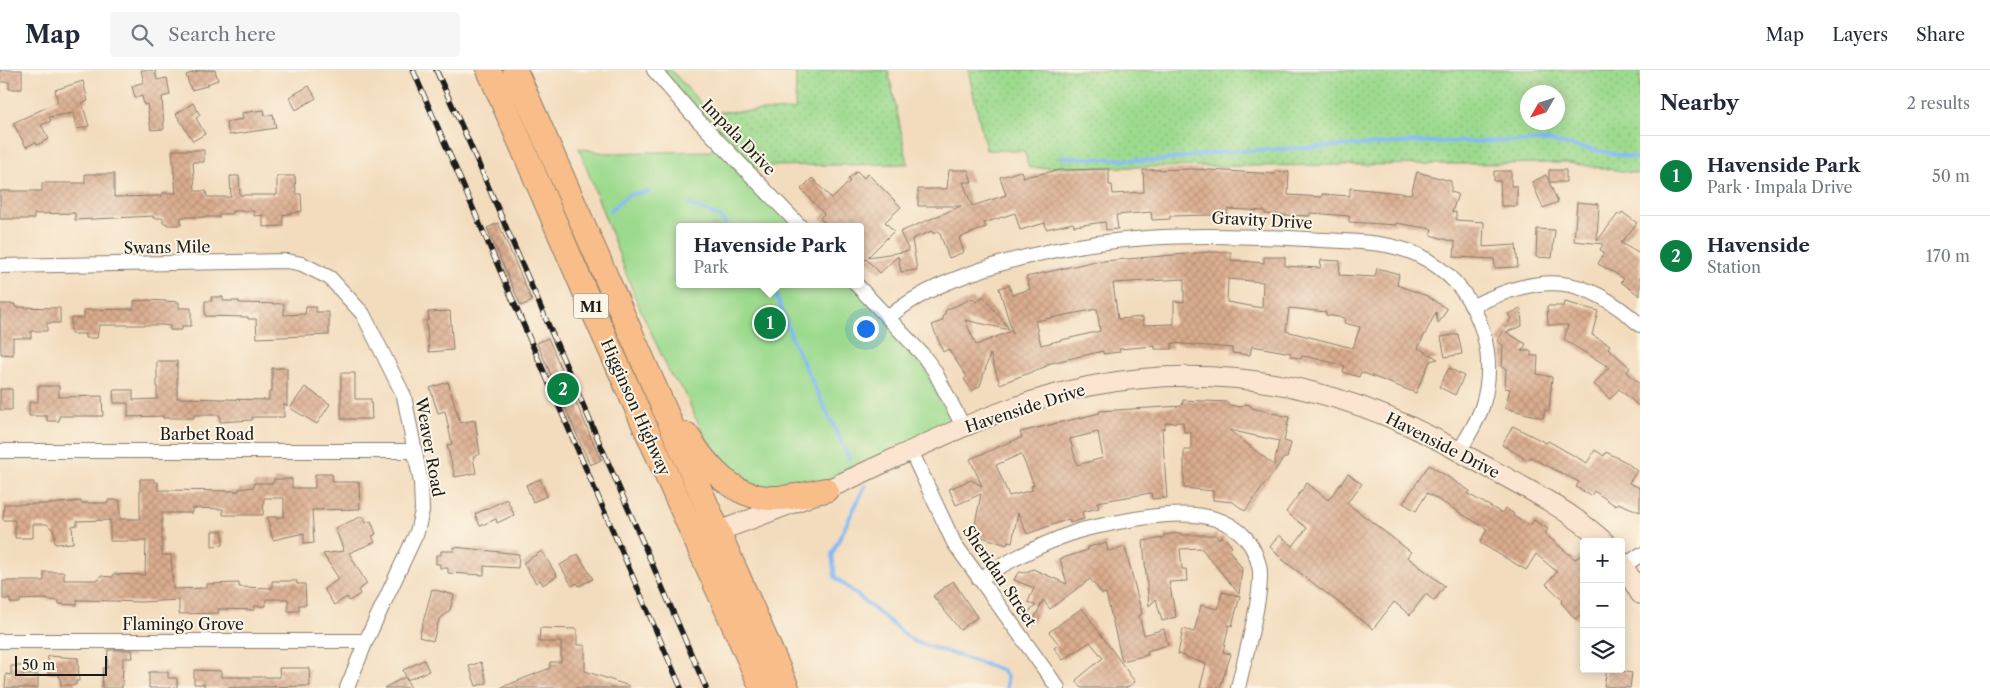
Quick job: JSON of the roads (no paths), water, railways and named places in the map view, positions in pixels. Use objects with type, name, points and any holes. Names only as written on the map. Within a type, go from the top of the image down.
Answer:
[{"type":"highway","name":"Higginson Highway","points":[[489,70],[587,297],[706,536],[787,688]]},
{"type":"highway","name":"Higginson Highway","points":[[515,70],[651,378],[762,688]]},
{"type":"highway","points":[[651,378],[702,458],[717,475],[734,488],[768,498],[826,490]]},
{"type":"street","name":"Impala Drive","points":[[654,70],[692,114],[797,223]]},
{"type":"street","name":"Gravity Drive","points":[[888,318],[905,304],[946,283],[1022,257],[1097,242],[1185,235],[1261,236],[1384,245],[1416,255],[1432,263],[1447,274],[1473,306],[1482,328],[1488,357],[1486,393],[1478,419],[1459,452]]},
{"type":"street","name":"Swans Mile","points":[[0,266],[287,261],[302,264],[330,278]]},
{"type":"street","name":"Weaver Road","points":[[330,278],[363,314],[395,373],[404,396],[422,491],[420,520],[347,688]]},
{"type":"street","points":[[1473,306],[1525,286],[1562,283],[1584,288],[1604,297],[1640,325]]},
{"type":"street","points":[[860,288],[934,370],[964,428]]},
{"type":"street","name":"Havenside Drive","points":[[706,536],[826,490],[910,451],[1030,403],[1090,386],[1155,378],[1213,376],[1306,389],[1354,403],[1396,419],[1563,510],[1588,526],[1601,538]]},
{"type":"street","name":"Barbet Road","points":[[0,451],[414,450]]},
{"type":"street","name":"Sheridan Street","points":[[910,451],[954,543],[1058,688]]},
{"type":"street","points":[[979,579],[1023,554],[1080,531],[1170,514],[1208,515],[1222,520],[1246,539],[1256,557],[1260,573],[1259,592],[1238,688]]},
{"type":"street","points":[[1629,560],[1640,594]]},
{"type":"street","name":"Flamingo Grove","points":[[0,642],[366,641]]},
{"type":"waterway","points":[[1061,157],[1155,161],[1222,152],[1419,142],[1548,141],[1640,159]]},
{"type":"waterway","points":[[610,211],[628,195],[648,192]]},
{"type":"waterway","points":[[689,204],[720,217],[725,223]]},
{"type":"waterway","points":[[773,288],[794,344],[849,458]]},
{"type":"waterway","points":[[865,486],[832,554],[835,577],[913,641],[1002,670],[1007,677],[1007,688]]},
{"type":"railway","points":[[413,70],[681,688]]},
{"type":"railway","points":[[436,70],[706,688]]},
{"type":"place","name":"Havenside Park","points":[[770,323]]},
{"type":"place","name":"Havenside","points":[[563,389]]}]
